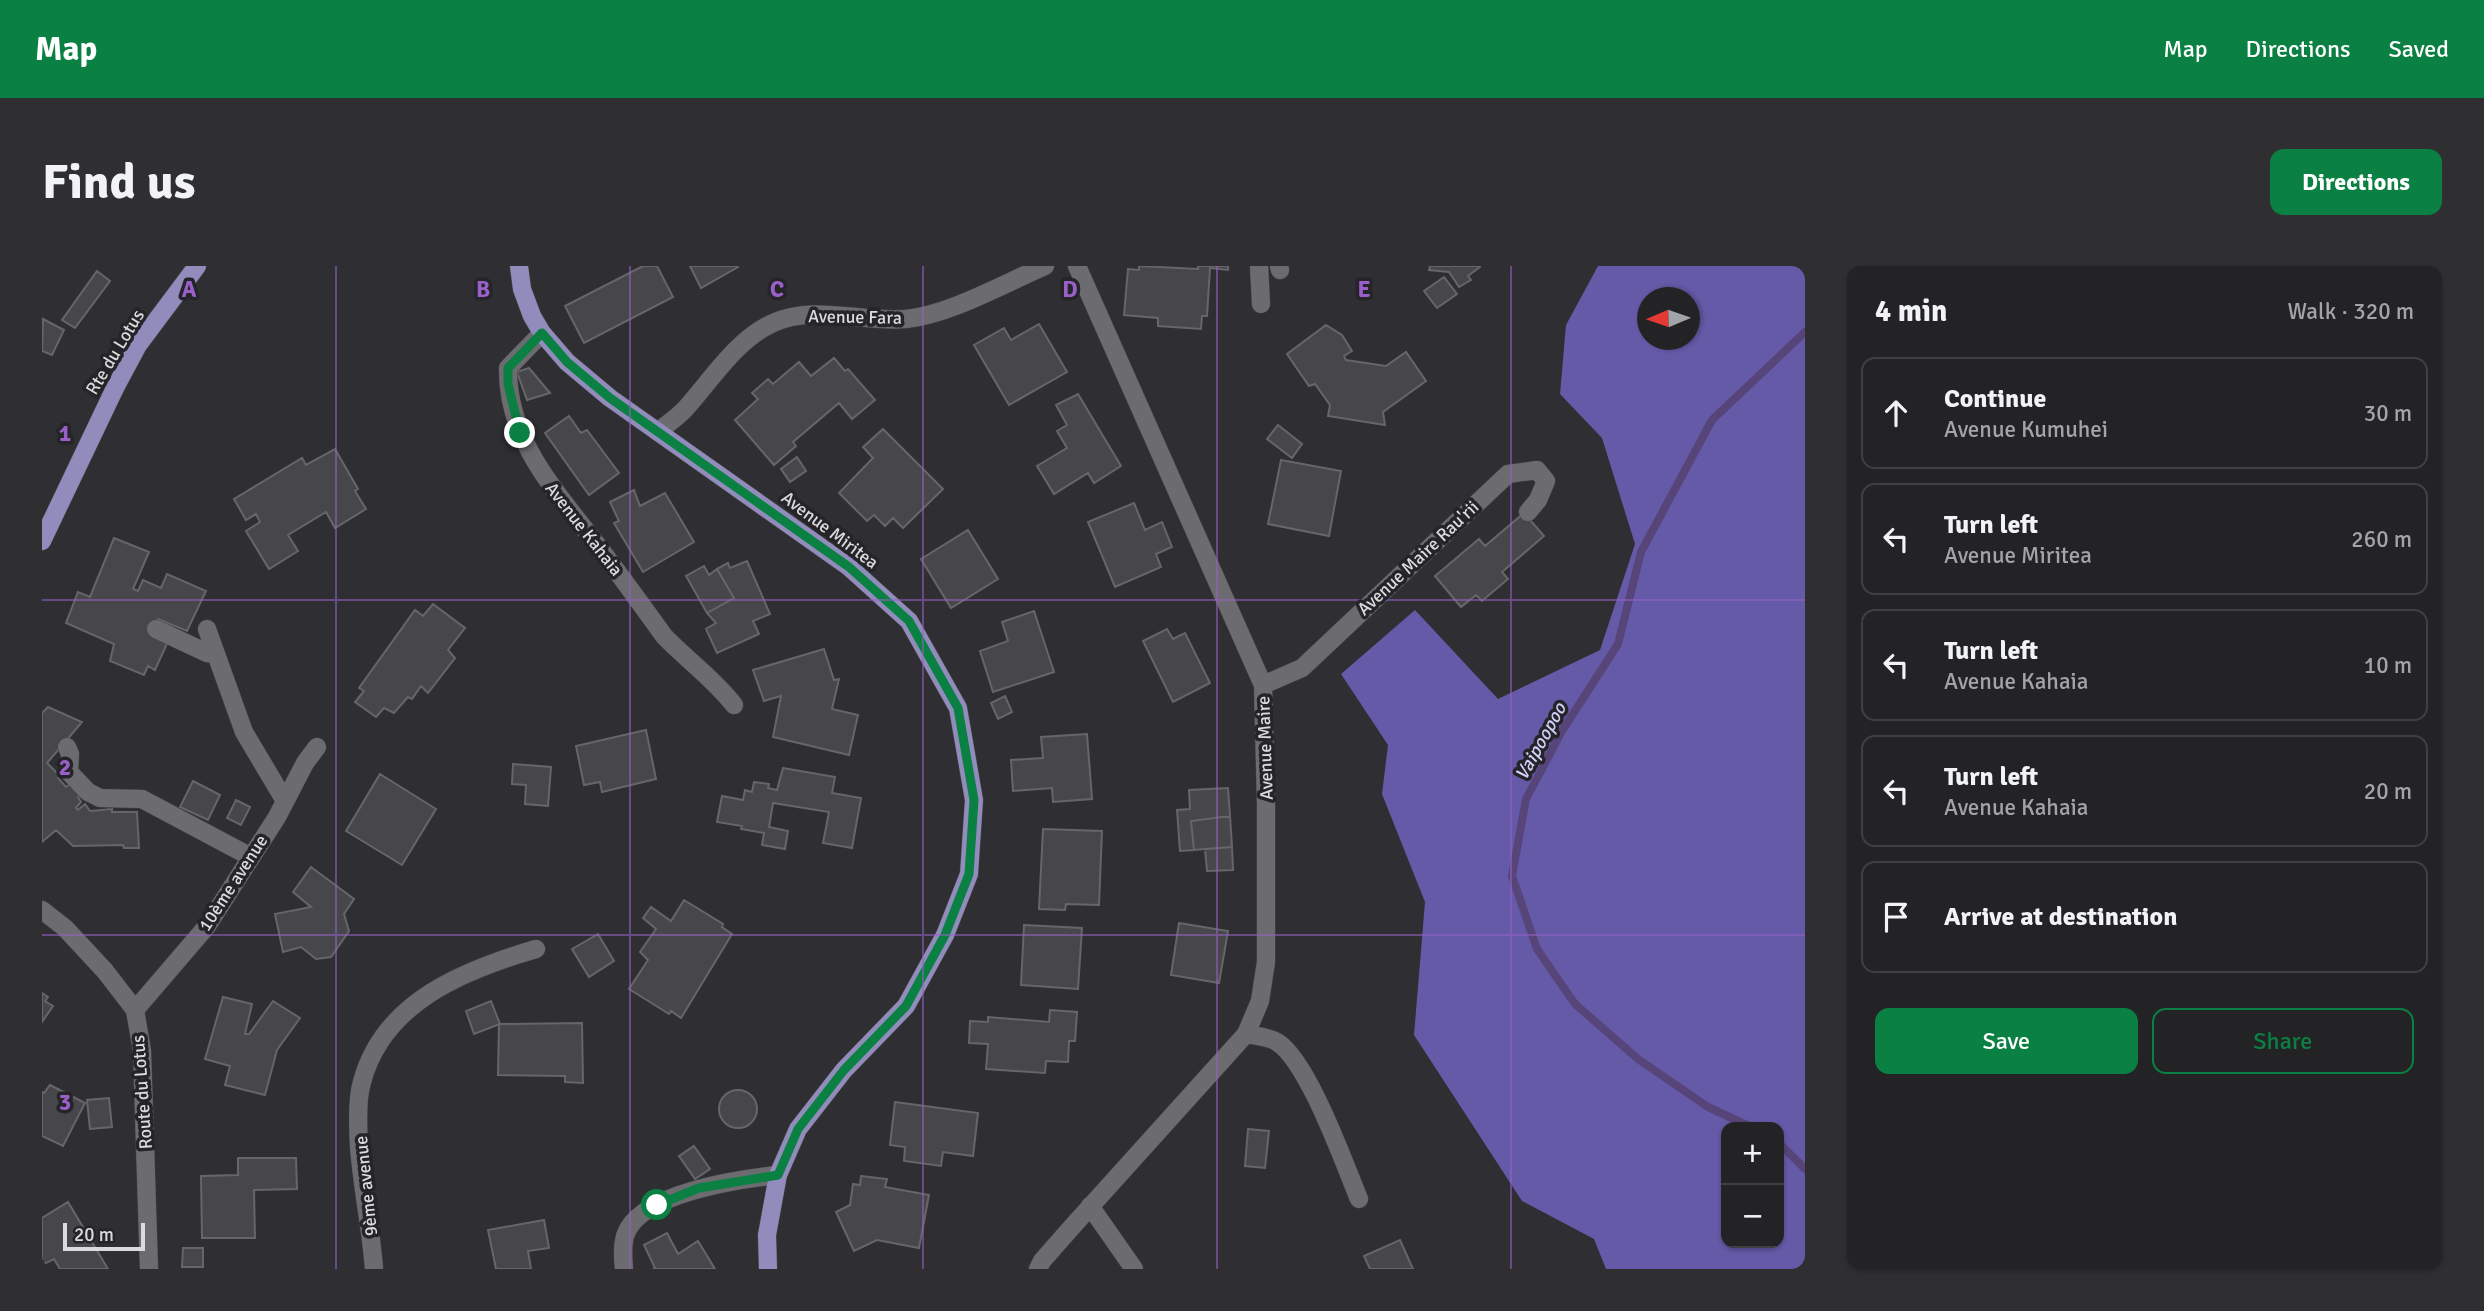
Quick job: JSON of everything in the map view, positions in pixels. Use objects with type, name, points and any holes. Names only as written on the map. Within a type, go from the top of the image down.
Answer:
[{"type":"main road","name":"Rte du Lotus","points":[[42,541],[138,345],[197,266]]},
{"type":"main road","name":"Avenue Miritea","points":[[519,266],[522,289],[542,333],[567,362],[658,432],[849,567],[909,621],[958,708],[974,800],[969,874],[945,935],[906,1006],[844,1070],[798,1129],[778,1175],[767,1235],[768,1269]]},
{"type":"street","name":"Avenue Fara","points":[[658,432],[687,407],[733,354],[756,333],[774,322],[818,315],[906,319],[939,311],[1045,266]]},
{"type":"street","name":"Avenue Maire","points":[[1038,1269],[1090,1206],[1246,1034],[1260,1000],[1266,962],[1263,685],[1077,266]]},
{"type":"street","points":[[1259,266],[1261,304]]},
{"type":"street","name":"Avenue Kahaia","points":[[542,333],[508,368],[508,384],[520,433],[536,467],[664,636],[721,688],[734,705]]},
{"type":"street","name":"Avenue Maire Rau'rii","points":[[1263,685],[1302,668],[1508,474],[1537,470],[1546,481],[1538,500],[1528,512]]},
{"type":"street","points":[[156,629],[207,653],[216,654]]},
{"type":"street","points":[[207,629],[244,732],[285,801]]},
{"type":"street","points":[[67,747],[70,754],[69,772],[88,792],[100,798],[142,799],[251,857]]},
{"type":"street","name":"10ème avenue","points":[[135,1010],[207,926],[317,747]]},
{"type":"street","name":"Route du Lotus","points":[[42,910],[65,928],[135,1010],[142,1051],[149,1269]]},
{"type":"street","name":"9ème avenue","points":[[374,1269],[359,1145],[361,1084],[374,1049],[394,1020],[422,998],[479,968],[536,949]]},
{"type":"street","points":[[1246,1034],[1277,1041],[1294,1058],[1317,1100],[1359,1199]]},
{"type":"street","points":[[624,1269],[625,1234],[635,1220],[657,1205],[699,1188],[778,1175]]},
{"type":"street","points":[[1090,1206],[1134,1269]]},
{"type":"shaded area","points":[[1598,266],[1805,266],[1805,1269],[1606,1269],[1594,1239],[1522,1201],[1414,1035],[1425,902],[1382,794],[1388,745],[1341,674],[1415,610],[1498,699],[1600,650],[1635,544],[1602,438],[1560,394],[1566,325]]},
{"type":"building","points":[[643,266],[657,266],[673,297],[584,343],[565,306]]},
{"type":"building","points":[[690,266],[737,266],[738,267],[701,288]]},
{"type":"building","points":[[1139,266],[1198,269],[1198,266],[1228,266],[1228,270],[1210,268],[1207,316],[1202,316],[1201,329],[1158,326],[1158,318],[1124,315],[1128,269],[1139,270]]},
{"type":"building","points":[[1430,266],[1480,267],[1468,276],[1471,280],[1459,287],[1449,272],[1429,270]]},
{"type":"building","points":[[97,271],[110,281],[75,328],[62,320]]},
{"type":"building","points":[[1444,277],[1457,294],[1437,308],[1424,291]]},
{"type":"building","points":[[43,319],[64,330],[52,355],[42,351]]},
{"type":"building","points":[[1039,324],[1067,372],[1009,405],[974,345],[1004,328],[1011,340]]},
{"type":"building","points":[[1326,325],[1342,335],[1352,351],[1344,356],[1346,360],[1386,366],[1406,352],[1426,381],[1383,412],[1385,425],[1328,416],[1330,405],[1315,384],[1309,386],[1287,354]]},
{"type":"building","points":[[834,358],[845,371],[848,369],[875,400],[852,419],[839,403],[793,442],[796,446],[774,465],[735,420],[758,399],[752,393],[768,379],[773,384],[799,362],[811,376]]},
{"type":"building","points":[[529,368],[550,393],[527,400],[517,372]]},
{"type":"building","points":[[1078,394],[1121,466],[1094,483],[1088,473],[1054,494],[1037,466],[1067,448],[1057,431],[1067,425],[1056,405]]},
{"type":"building","points":[[569,416],[581,433],[587,430],[619,473],[589,495],[545,433]]},
{"type":"building","points":[[1278,425],[1302,444],[1292,458],[1267,439]]},
{"type":"building","points":[[883,429],[943,489],[903,528],[893,518],[885,526],[874,515],[867,521],[839,493],[873,458],[863,447]]},
{"type":"building","points":[[335,449],[366,509],[335,528],[326,512],[288,535],[298,551],[269,569],[246,531],[260,522],[256,514],[246,520],[234,499],[302,458],[306,465]]},
{"type":"building","points":[[797,457],[806,471],[790,482],[781,469]]},
{"type":"building","points":[[1281,460],[1341,471],[1329,536],[1268,524]]},
{"type":"building","points":[[634,490],[640,506],[665,493],[694,542],[643,572],[614,523],[619,521],[610,502]]},
{"type":"building","points":[[1134,503],[1145,530],[1162,522],[1172,547],[1156,554],[1161,567],[1115,587],[1088,522]]},
{"type":"building","points":[[1524,513],[1544,536],[1502,572],[1508,579],[1482,601],[1476,595],[1461,607],[1435,576],[1479,539],[1485,546]]},
{"type":"building","points":[[968,530],[998,579],[951,608],[921,559]]},
{"type":"building","points":[[114,538],[149,552],[133,589],[138,591],[143,580],[161,588],[167,574],[206,591],[187,631],[158,619],[153,629],[170,637],[155,670],[148,666],[144,675],[110,661],[114,644],[66,623],[78,592],[90,597]]},
{"type":"building","points":[[747,561],[770,614],[753,621],[759,634],[717,653],[706,629],[716,623],[707,613],[734,598],[717,569],[728,563],[730,568]]},
{"type":"building","points":[[704,566],[709,575],[717,569],[734,598],[707,613],[686,576]]},
{"type":"building","points":[[433,604],[465,628],[448,650],[455,658],[428,693],[421,686],[412,699],[408,697],[394,713],[384,708],[376,717],[355,702],[364,691],[359,688],[415,610],[423,616]]},
{"type":"building","points":[[1034,611],[1054,672],[993,692],[980,651],[1008,641],[1002,622]]},
{"type":"building","points":[[1167,629],[1173,639],[1185,633],[1210,683],[1173,702],[1143,641]]},
{"type":"building","points":[[824,649],[834,680],[839,679],[832,709],[858,715],[849,755],[773,737],[781,696],[764,701],[753,670]]},
{"type":"building","points":[[1005,696],[1012,712],[998,719],[991,703]]},
{"type":"building","points":[[48,707],[82,722],[47,763],[60,776],[58,778],[66,787],[70,784],[81,793],[78,797],[81,802],[76,808],[78,810],[85,804],[90,811],[112,809],[112,812],[137,812],[139,848],[124,848],[123,845],[73,846],[56,830],[42,842],[42,713]]},
{"type":"building","points":[[646,730],[656,779],[602,792],[600,782],[584,785],[576,746]]},
{"type":"building","points":[[1087,734],[1092,799],[1053,802],[1052,788],[1013,791],[1011,760],[1043,758],[1041,737]]},
{"type":"building","points":[[513,764],[551,767],[548,806],[525,804],[526,785],[512,784]]},
{"type":"building","points":[[783,768],[835,777],[832,793],[861,798],[852,848],[823,843],[829,812],[773,803],[769,827],[788,831],[785,849],[762,845],[764,833],[717,822],[722,796],[743,800],[745,790],[752,792],[754,782],[769,784],[768,788],[777,790]]},
{"type":"building","points":[[380,774],[436,809],[402,865],[346,831]]},
{"type":"building","points":[[193,781],[220,795],[208,820],[180,807]]},
{"type":"building","points":[[1228,788],[1230,816],[1191,821],[1194,850],[1180,851],[1177,810],[1190,809],[1189,790]]},
{"type":"building","points":[[236,800],[250,807],[241,825],[227,818]]},
{"type":"building","points":[[1230,816],[1232,847],[1194,850],[1191,821]]},
{"type":"building","points":[[1043,829],[1102,831],[1099,905],[1066,904],[1065,910],[1039,909]]},
{"type":"building","points":[[1232,847],[1233,870],[1207,871],[1205,849]]},
{"type":"building","points":[[311,867],[354,899],[344,914],[349,931],[331,957],[316,959],[301,947],[283,952],[275,914],[311,907],[293,892]]},
{"type":"building","points":[[684,900],[723,924],[722,927],[732,934],[681,1018],[671,1011],[669,1014],[629,989],[648,960],[640,952],[656,929],[643,918],[651,907],[671,921]]},
{"type":"building","points":[[1179,923],[1228,931],[1219,983],[1171,975]]},
{"type":"building","points":[[1024,925],[1082,928],[1078,989],[1021,985]]},
{"type":"building","points":[[598,934],[614,961],[589,977],[572,949]]},
{"type":"building","points":[[42,993],[48,997],[45,1001],[53,1006],[42,1022]]},
{"type":"building","points":[[223,997],[252,1004],[245,1034],[249,1034],[273,1001],[300,1018],[277,1050],[265,1095],[225,1085],[230,1066],[205,1059]]},
{"type":"building","points":[[491,1001],[500,1024],[474,1034],[466,1011]]},
{"type":"building","points":[[1050,1010],[1077,1012],[1075,1041],[1069,1041],[1068,1062],[1046,1061],[1045,1073],[986,1069],[988,1044],[969,1043],[970,1021],[988,1022],[988,1017],[1049,1022]]},
{"type":"building","points":[[582,1023],[583,1083],[565,1082],[565,1076],[498,1075],[499,1024]]},
{"type":"building","points":[[50,1085],[85,1103],[63,1146],[42,1136],[42,1092]]},
{"type":"building","points":[[738,1090],[751,1096],[757,1109],[751,1122],[738,1128],[725,1122],[719,1109],[725,1096]]},
{"type":"building","points":[[109,1098],[112,1127],[90,1129],[87,1100]]},
{"type":"building","points":[[895,1102],[978,1113],[973,1156],[943,1152],[941,1166],[904,1161],[905,1147],[890,1145]]},
{"type":"building","points":[[1248,1129],[1269,1131],[1265,1168],[1245,1166]]},
{"type":"building","points":[[694,1146],[710,1169],[695,1179],[679,1156]]},
{"type":"building","points":[[238,1158],[296,1158],[297,1189],[254,1190],[255,1238],[202,1238],[201,1176],[238,1175]]},
{"type":"building","points":[[861,1176],[887,1179],[885,1187],[929,1195],[919,1248],[877,1240],[854,1251],[836,1212],[850,1205],[853,1184],[860,1185]]},
{"type":"building","points":[[68,1202],[108,1269],[60,1269],[54,1259],[42,1265],[42,1218]]},
{"type":"building","points":[[544,1220],[549,1248],[528,1251],[531,1269],[496,1269],[488,1230]]},
{"type":"building","points":[[667,1233],[678,1254],[698,1241],[715,1269],[653,1269],[655,1268],[644,1245]]},
{"type":"building","points":[[1400,1240],[1413,1269],[1370,1269],[1364,1256]]},
{"type":"building","points":[[183,1248],[203,1248],[203,1267],[182,1267]]},
{"type":"waterway","name":"Vaipoopoo","points":[[1740,1122],[1708,1107],[1638,1059],[1575,1004],[1537,949],[1512,876],[1526,799],[1562,731],[1618,644],[1641,552],[1712,420],[1805,332]]},
{"type":"waterway","name":"Vaipoopoo","points":[[1784,1148],[1805,1169]]},
{"type":"route","points":[[520,433],[508,384],[508,368],[542,333],[567,362],[610,398],[849,567],[909,621],[958,708],[974,800],[969,874],[945,935],[906,1006],[844,1070],[798,1129],[778,1175],[699,1188],[657,1205]]}]
